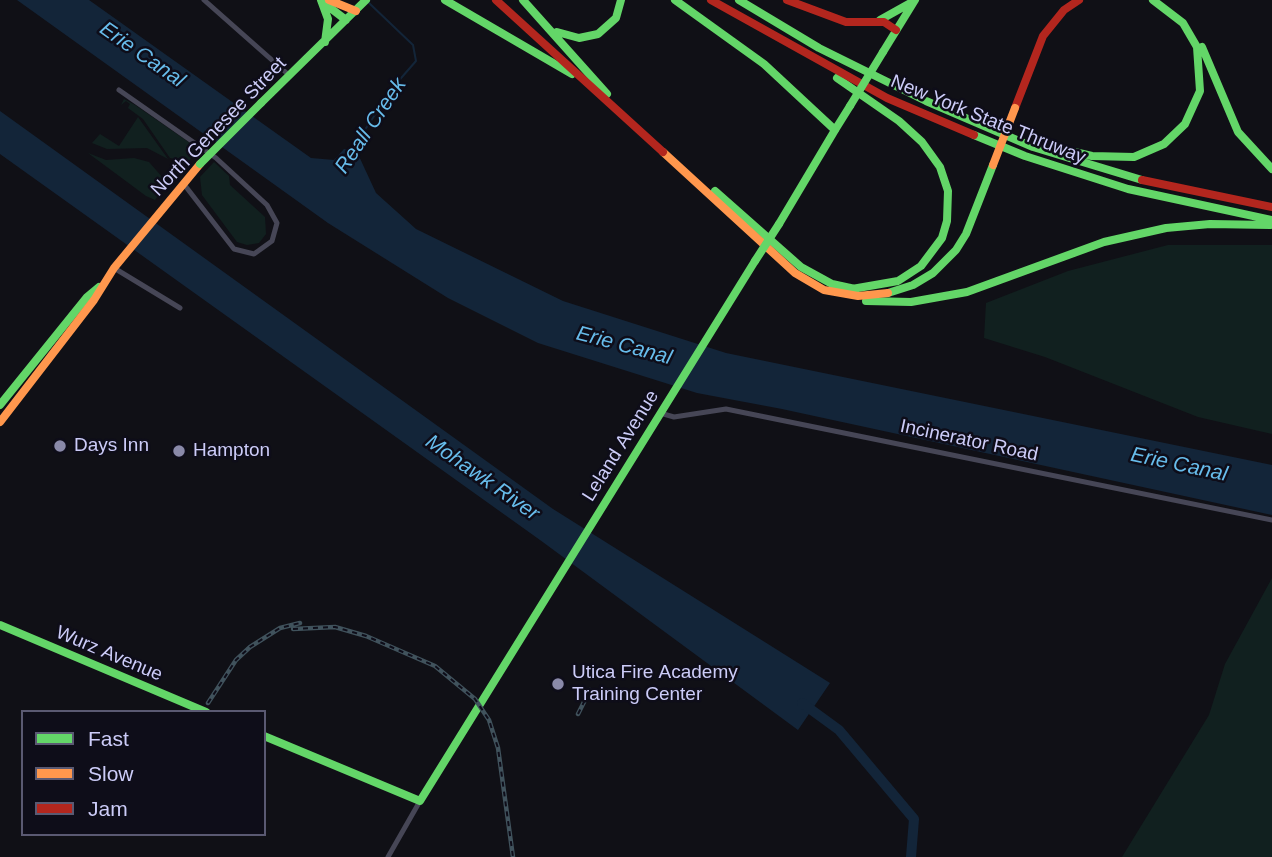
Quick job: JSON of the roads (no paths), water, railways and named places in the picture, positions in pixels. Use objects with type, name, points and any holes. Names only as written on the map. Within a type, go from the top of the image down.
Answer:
[{"type":"main road","points":[[321,0],[346,20]]},
{"type":"main road","points":[[321,0],[328,19],[325,41]]},
{"type":"main road","points":[[330,0],[361,5]]},
{"type":"main road","points":[[445,0],[596,91]]},
{"type":"main road","points":[[496,0],[795,273],[824,289],[873,302],[937,300],[967,292],[1104,242],[1134,235],[1210,224],[1272,225]]},
{"type":"main road","points":[[503,0],[801,267],[816,277],[852,289],[889,289],[918,277],[939,261],[958,238],[991,164]]},
{"type":"main road","points":[[523,0],[610,97]]},
{"type":"main road","points":[[545,22],[565,36],[591,37],[609,27],[616,18],[621,0]]},
{"type":"main road","points":[[675,0],[764,64],[835,130]]},
{"type":"main road","name":"New York State Thruway","points":[[710,0],[887,98],[1025,156],[1128,189],[1272,220]]},
{"type":"main road","name":"New York State Thruway","points":[[739,0],[819,48],[926,101],[1012,138],[1140,180],[1272,207]]},
{"type":"main road","points":[[787,0],[846,22],[888,23],[896,30]]},
{"type":"main road","points":[[1013,107],[1038,35],[1059,8],[1071,0]]},
{"type":"main road","points":[[839,293],[858,296],[893,292],[913,285],[938,268],[966,234],[1013,107],[1043,36],[1058,15],[1079,0]]},
{"type":"main road","points":[[1012,138],[1092,156],[1122,158],[1148,153],[1177,134],[1194,109],[1200,91],[1200,62],[1197,47],[1183,23],[1153,0]]},
{"type":"main road","points":[[1164,0],[1186,20],[1198,38],[1238,132],[1272,169]]},
{"type":"main road","points":[[876,22],[914,1]]},
{"type":"main road","name":"Leland Avenue","points":[[420,802],[779,224],[914,1]]},
{"type":"main road","name":"North Genesee Street","points":[[0,422],[94,300],[114,268],[183,183],[361,5]]},
{"type":"main road","points":[[787,45],[900,121],[934,156],[948,191],[947,220],[942,238],[921,266],[898,281],[852,289]]},
{"type":"main road","name":"North Genesee Street","points":[[0,405],[87,297],[104,283]]},
{"type":"main road","name":"Wurz Avenue","points":[[0,625],[201,710]]},
{"type":"main road","points":[[266,737],[420,802]]},
{"type":"street","points":[[204,0],[290,76]]},
{"type":"street","points":[[118,90],[216,158],[273,214],[276,232],[267,248],[246,254],[234,249],[183,183]]},
{"type":"street","points":[[114,268],[180,308]]},
{"type":"street","name":"Incinerator Road","points":[[660,413],[674,416],[726,409],[1272,520]]},
{"type":"street","points":[[388,857],[420,802]]},
{"type":"water","name":"Erie Canal","points":[[17,0],[89,0],[311,158],[334,160],[344,149],[357,152],[376,193],[416,229],[563,301],[726,353],[1272,465],[1272,515],[697,393],[538,343],[448,298],[328,223]]},
{"type":"water","points":[[0,111],[553,509],[830,683],[798,730],[540,540],[0,154]]},
{"type":"waterway","name":"Reall Creek","points":[[350,152],[395,85],[416,61],[413,45],[369,3]]},
{"type":"waterway","name":"Mohawk River","points":[[802,703],[839,730],[914,819],[911,857]]},
{"type":"railway","points":[[208,703],[236,660],[250,647],[280,628],[300,623]]},
{"type":"railway","points":[[293,629],[335,627],[366,636],[435,666],[475,699],[489,720],[498,748],[513,857]]},
{"type":"railway","points":[[578,714],[590,690]]},
{"type":"place","name":"Days Inn","points":[[60,446]]},
{"type":"place","name":"Hampton","points":[[179,451]]},
{"type":"place","name":"Utica Fire Academy Training Center","points":[[558,684]]}]
